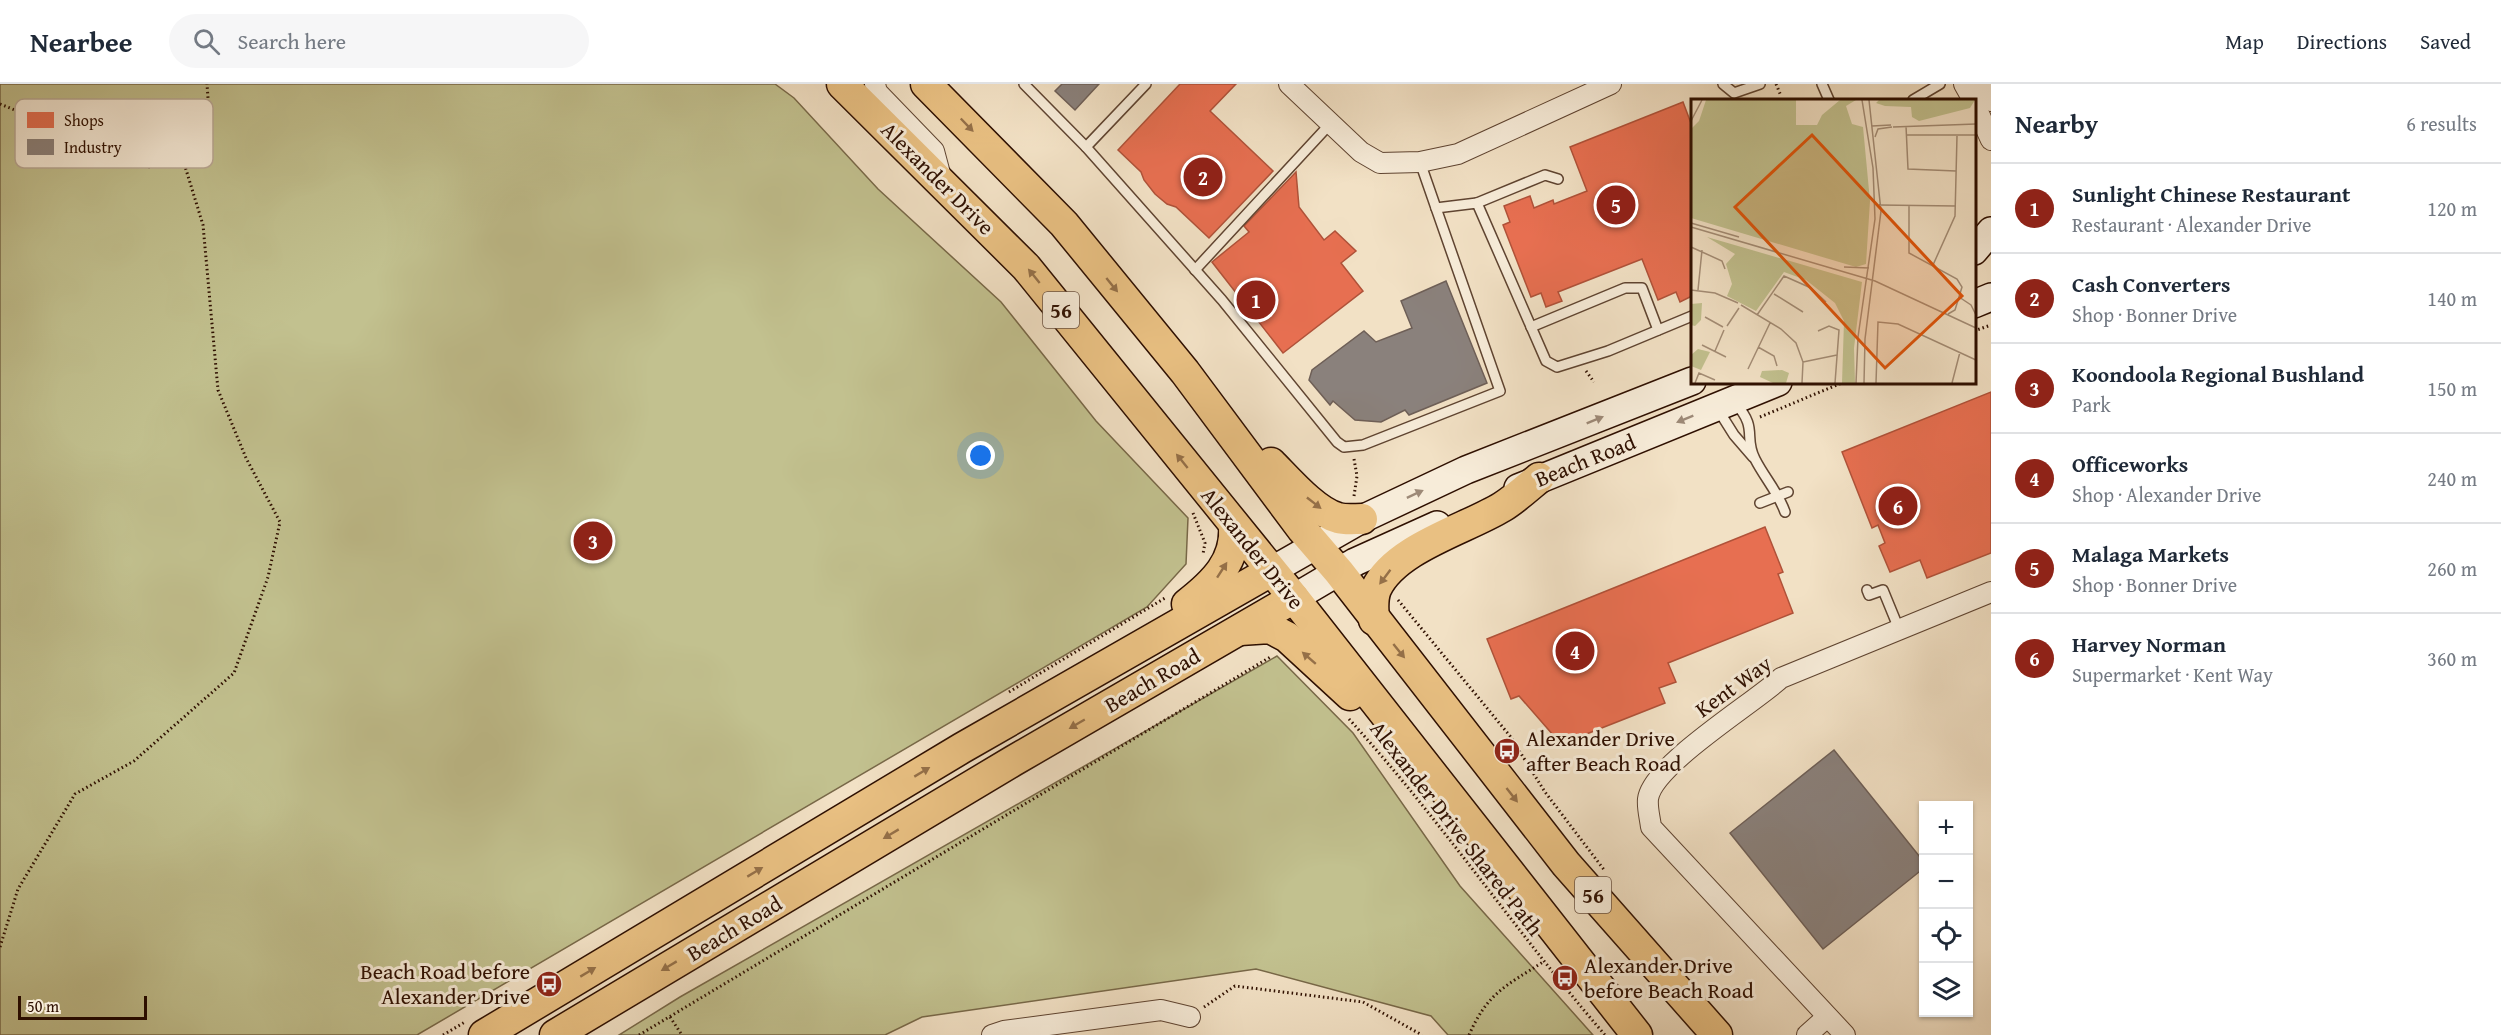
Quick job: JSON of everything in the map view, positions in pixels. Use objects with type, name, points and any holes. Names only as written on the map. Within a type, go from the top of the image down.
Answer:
[{"type":"main road","name":"Alexander Drive","points":[[842,84],[942,180],[1026,267],[1294,598],[1637,1035]]},
{"type":"main road","name":"56","points":[[929,86],[1064,224],[1185,372],[1374,620],[1566,864],[1717,1035]]},
{"type":"main road","points":[[1976,249],[1991,231]]},
{"type":"main road","points":[[1976,266],[1991,261]]},
{"type":"main road","points":[[1976,303],[1991,297]]},
{"type":"main road","points":[[1185,372],[1224,405],[1255,447],[1296,488],[1338,518],[1358,508]]},
{"type":"main road","name":"Beach Road","points":[[478,1026],[1316,545],[1358,508],[1466,470],[1691,381]]},
{"type":"main road","name":"Beach Road","points":[[555,1035],[1012,760],[1339,572],[1539,478],[1736,411],[1775,384]]},
{"type":"main road","points":[[1631,405],[1648,411],[1699,392],[1724,394],[1736,411]]},
{"type":"main road","points":[[1374,620],[1372,605],[1376,589],[1390,570],[1411,554],[1502,507],[1539,478]]},
{"type":"main road","points":[[1077,681],[1104,653],[1180,609],[1213,584],[1233,553],[1234,525]]},
{"type":"main road","points":[[1240,630],[1270,628],[1287,637],[1332,678],[1441,787]]},
{"type":"street","points":[[875,84],[877,92],[933,151],[942,180]]},
{"type":"street","points":[[1289,84],[1361,152],[1380,163],[1420,162],[1458,154],[1611,84]]},
{"type":"street","points":[[1964,84],[1974,99]]},
{"type":"street","points":[[1980,84],[1984,114]]},
{"type":"street","name":"Kent Way","points":[[1841,1034],[1651,827],[1648,797],[1663,773],[1710,731],[1761,696],[1781,678],[1991,592]]},
{"type":"street","points":[[992,1035],[1004,1031],[1161,1010],[1190,1017]]},
{"type":"street","points":[[1807,1035],[1827,1017]]},
{"type":"lane","points":[[1024,84],[1086,147],[1195,270],[1336,442],[1344,447],[1363,445],[1500,391],[1420,162]]},
{"type":"lane","points":[[1086,147],[1146,84]]},
{"type":"lane","points":[[1723,84],[1734,93],[1760,84]]},
{"type":"lane","points":[[1822,84],[1829,99]]},
{"type":"lane","points":[[1915,99],[1940,84]]},
{"type":"lane","points":[[1195,270],[1330,124]]},
{"type":"lane","points":[[1436,208],[1477,203],[1545,175],[1558,179]]},
{"type":"lane","points":[[1477,203],[1546,360],[1557,367],[1608,351],[1691,316]]},
{"type":"lane","points":[[1531,327],[1625,288],[1642,288],[1658,330]]},
{"type":"lane","points":[[1736,411],[1753,457]]},
{"type":"lane","points":[[1736,411],[1734,435],[1784,494],[1785,512]]},
{"type":"lane","points":[[1760,503],[1784,494]]},
{"type":"lane","points":[[1867,590],[1869,596],[1883,590],[1899,629]]},
{"type":"path","points":[[207,84],[208,99]]},
{"type":"path","points":[[1776,84],[1780,96]]},
{"type":"path","points":[[0,104],[15,110]]},
{"type":"path","points":[[0,947],[18,889],[75,794],[100,777],[134,761],[234,673],[268,577],[280,522],[268,495],[246,458],[218,390],[203,225],[186,168]]},
{"type":"path","points":[[1976,330],[1991,325]]},
{"type":"path","points":[[1590,376],[1594,382]]},
{"type":"path","points":[[1736,411],[1837,384]]},
{"type":"path","points":[[1353,446],[1358,508]]},
{"type":"path","points":[[1191,510],[1205,543],[1201,564]]},
{"type":"path","points":[[1376,589],[1393,594],[1486,706],[1510,736],[1545,792],[1608,874]]},
{"type":"path","points":[[1003,696],[1173,592]]},
{"type":"path","points":[[639,1035],[851,910],[1043,791],[1271,658],[1282,661]]},
{"type":"path","name":"Alexander Drive Shared Path","points":[[1344,714],[1388,762],[1543,962],[1605,1035]]},
{"type":"path","points":[[1470,1035],[1481,1010],[1500,990],[1543,962]]},
{"type":"path","points":[[1190,1017],[1235,986],[1363,1002],[1422,1035]]},
{"type":"path","points":[[670,1017],[682,1035]]},
{"type":"path","points":[[443,1035],[478,1026]]},
{"type":"shaded area","points":[[0,84],[775,84],[794,98],[878,189],[1001,302],[1096,421],[1188,518],[1186,564],[1147,607],[417,1035],[0,1035]]},
{"type":"shaded area","points":[[1277,656],[1353,733],[1460,886],[1593,1035],[1448,1035],[1431,1016],[1256,969],[922,1017],[885,1035],[619,1035],[680,997]]},
{"type":"building: Shops","points":[[1180,84],[1236,84],[1210,111],[1273,171],[1209,238],[1176,207],[1167,204],[1155,194],[1141,172],[1118,150]]},
{"type":"building: Shops","points":[[1683,102],[1691,123],[1691,296],[1680,302],[1676,292],[1658,300],[1642,259],[1558,292],[1562,301],[1546,307],[1541,293],[1531,297],[1503,225],[1510,222],[1504,206],[1530,196],[1534,208],[1553,200],[1554,204],[1587,191],[1570,147]]},
{"type":"building: Shops","points":[[1296,172],[1299,207],[1324,240],[1335,231],[1356,251],[1341,263],[1363,291],[1283,353],[1212,262],[1249,232],[1244,226]]},
{"type":"building: Shops","points":[[1991,392],[1991,553],[1927,578],[1920,560],[1890,572],[1879,546],[1885,543],[1878,525],[1872,528],[1842,452]]},
{"type":"building: Shops","points":[[1765,527],[1783,572],[1778,574],[1793,613],[1668,663],[1676,682],[1659,688],[1665,703],[1561,744],[1519,696],[1511,699],[1487,639]]},
{"type":"building: Industry","points":[[1062,84],[1099,84],[1075,110],[1055,91]]},
{"type":"building: Industry","points":[[1446,281],[1487,383],[1409,415],[1405,410],[1381,422],[1355,420],[1333,401],[1330,405],[1309,380],[1312,370],[1364,331],[1376,342],[1412,328],[1401,301]]},
{"type":"building: Industry","points":[[1834,750],[1919,856],[1919,872],[1823,949],[1730,833]]},
{"type":"place","name":"Cash Converters","points":[[1203,177]]},
{"type":"place","name":"Malaga Markets","points":[[1616,205]]},
{"type":"place","name":"Sunlight Chinese Restaurant","points":[[1256,300]]},
{"type":"place","name":"Harvey Norman","points":[[1898,506]]},
{"type":"place","name":"Koondoola Regional Bushland","points":[[593,541]]},
{"type":"place","name":"Officeworks","points":[[1575,651]]},
{"type":"place","name":"Alexander Drive after Beach Road","points":[[1507,751]]},
{"type":"place","name":"Alexander Drive before Beach Road","points":[[1565,978]]},
{"type":"place","name":"Beach Road before Alexander Drive","points":[[549,984]]}]
